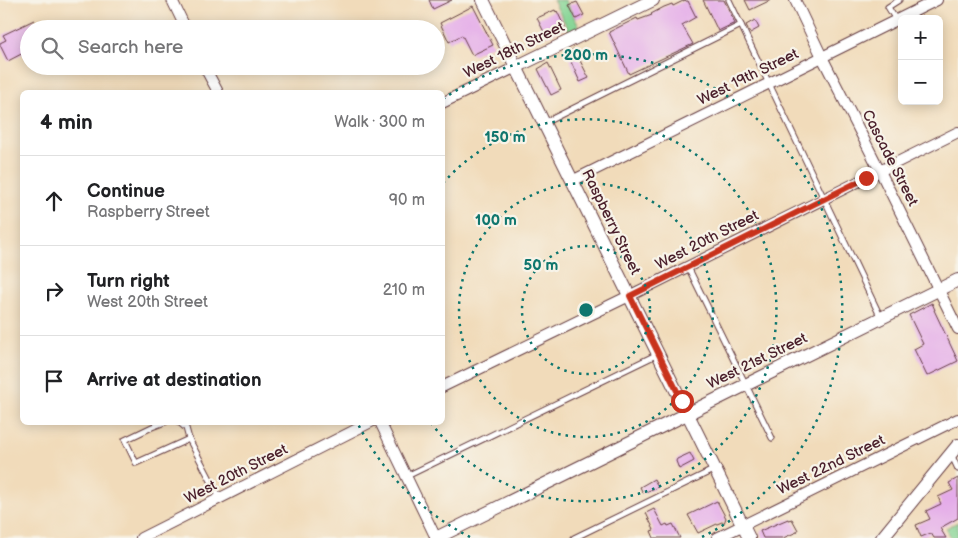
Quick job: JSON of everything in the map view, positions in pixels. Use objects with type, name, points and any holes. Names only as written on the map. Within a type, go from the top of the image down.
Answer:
[{"type":"street","points":[[172,0],[182,20]]},
{"type":"street","name":"Raspberry Street","points":[[483,0],[749,538]]},
{"type":"street","name":"West 18th Street","points":[[445,102],[653,0]]},
{"type":"street","name":"Cascade Street","points":[[795,0],[958,329]]},
{"type":"street","name":"West 19th Street","points":[[572,181],[896,20],[924,3],[937,0]]},
{"type":"street","points":[[209,75],[217,90]]},
{"type":"street","name":"West 20th Street","points":[[445,387],[958,132]]},
{"type":"street","name":"West 21st Street","points":[[436,538],[958,280]]},
{"type":"street","name":"West 22nd Street","points":[[717,538],[958,419]]},
{"type":"street","name":"West 20th Street","points":[[141,538],[365,425]]},
{"type":"street","points":[[382,425],[436,538]]},
{"type":"street","points":[[882,538],[955,449]]},
{"type":"lane","points":[[729,0],[881,318]]},
{"type":"lane","points":[[896,20],[888,7],[899,0]]},
{"type":"lane","points":[[544,123],[741,26]]},
{"type":"lane","points":[[688,267],[772,438]]},
{"type":"lane","points":[[407,476],[658,354]]},
{"type":"lane","points":[[157,425],[125,440],[136,463],[189,439]]},
{"type":"lane","points":[[182,425],[186,428],[189,439],[220,498]]},
{"type":"lane","points":[[955,449],[958,469]]},
{"type":"lane","points":[[574,538],[715,468]]},
{"type":"green space","points":[[553,0],[565,0],[580,28],[570,33]]},
{"type":"green space","points":[[958,522],[958,538],[951,538],[946,528]]},
{"type":"building","points":[[429,0],[452,0],[433,9]]},
{"type":"building","points":[[685,0],[688,1],[696,17],[682,25],[693,44],[629,74],[609,32],[637,18],[638,20],[652,15],[664,7],[672,4],[673,6]]},
{"type":"building","points":[[703,0],[724,0],[735,23],[718,31]]},
{"type":"building","points":[[745,0],[771,0],[750,10]]},
{"type":"building","points":[[577,2],[584,15],[576,19],[569,5]]},
{"type":"building","points":[[473,6],[493,45],[472,55],[462,35],[449,42],[445,34],[445,20]]},
{"type":"building","points":[[555,10],[565,28],[546,36],[537,18]]},
{"type":"building","points":[[755,20],[759,28],[750,33],[746,25]]},
{"type":"building","points":[[20,27],[20,55],[8,61],[0,45],[0,43],[6,40],[3,35]]},
{"type":"building","points":[[574,49],[589,78],[580,82],[567,53]]},
{"type":"building","points":[[548,63],[561,90],[551,95],[538,69]]},
{"type":"building","points":[[932,303],[958,361],[927,376],[914,349],[923,344],[909,315]]},
{"type":"building","points":[[690,453],[694,461],[679,469],[677,459]]},
{"type":"building","points":[[958,478],[958,518],[940,528],[946,538],[934,538],[931,533],[921,537],[916,525],[930,519],[926,511],[941,504],[938,497],[953,490],[949,483]]},
{"type":"building","points":[[654,479],[658,487],[643,493],[640,487]]},
{"type":"building","points":[[717,501],[726,518],[724,523],[722,522],[698,533],[688,515]]},
{"type":"building","points":[[654,509],[663,526],[673,524],[680,538],[654,538],[651,531],[654,530],[646,513]]},
{"type":"building","points":[[792,519],[798,530],[797,532],[783,538],[763,538],[760,531]]},
{"type":"route","points":[[682,401],[630,296],[866,178]]}]
